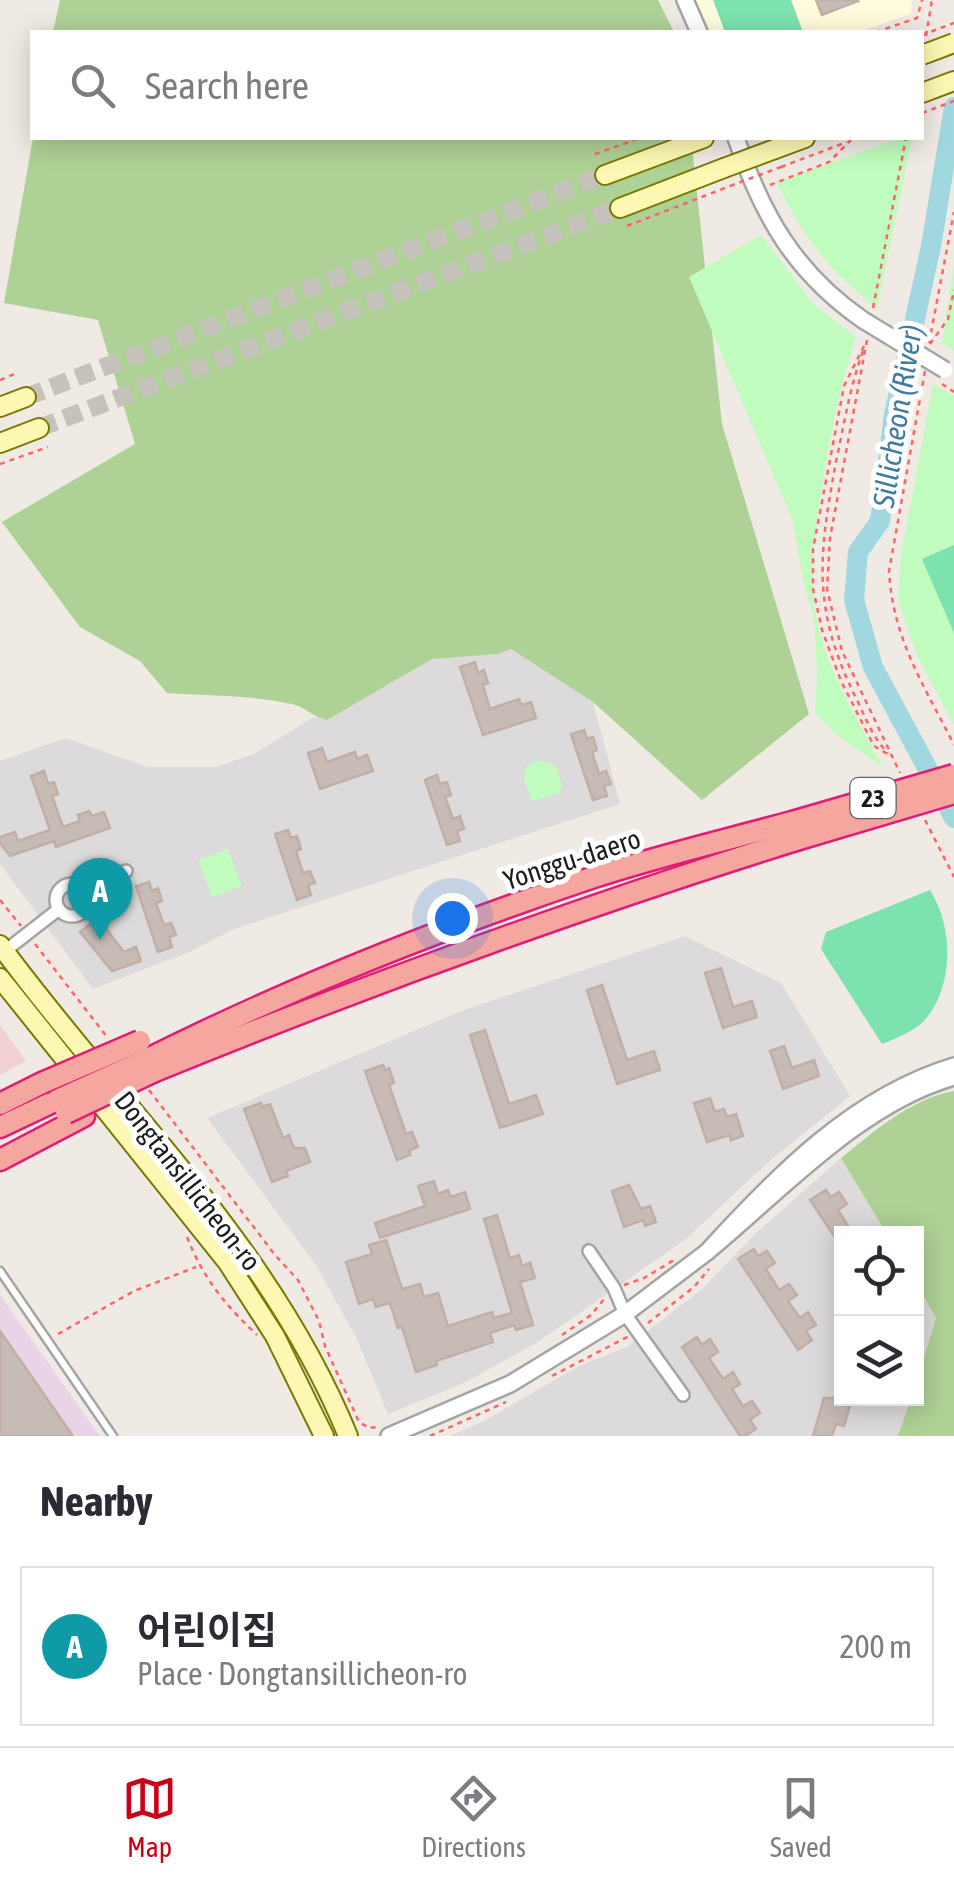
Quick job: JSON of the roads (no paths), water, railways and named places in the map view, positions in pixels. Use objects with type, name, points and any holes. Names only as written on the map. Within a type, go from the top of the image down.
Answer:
[{"type":"highway","name":"Yonggu-daero","points":[[0,1145],[149,1066],[213,1037],[954,774]]},
{"type":"highway","name":"Yonggu-daero","points":[[794,831],[954,793]]},
{"type":"highway","points":[[0,1104],[42,1082],[149,1066],[213,1037]]},
{"type":"highway","name":"Yonggu-daero","points":[[0,1127],[65,1112]]},
{"type":"highway","points":[[0,1160],[65,1112]]},
{"type":"main road","points":[[924,43],[954,43]]},
{"type":"main road","points":[[924,92],[954,81]]},
{"type":"main road","points":[[605,175],[699,140]]},
{"type":"main road","points":[[624,217],[778,158],[802,140]]},
{"type":"main road","points":[[0,408],[26,397]]},
{"type":"main road","points":[[0,443],[39,428]]},
{"type":"main road","name":"Dongtansillicheon-ro","points":[[2,950],[248,1255],[308,1350],[348,1436]]},
{"type":"main road","name":"Dongtansillicheon-ro","points":[[0,978],[228,1263],[275,1336],[324,1436]]},
{"type":"street","points":[[685,0],[698,30]]},
{"type":"street","points":[[737,140],[778,236],[827,295],[947,377]]},
{"type":"street","points":[[103,880],[93,888],[85,908],[78,914],[68,915],[59,910],[56,899],[60,889],[126,871]]},
{"type":"street","points":[[74,884],[84,889],[88,898]]},
{"type":"street","points":[[2,950],[59,910]]},
{"type":"street","points":[[711,1257],[749,1205],[838,1127],[882,1096],[954,1066]]},
{"type":"street","points":[[390,1429],[510,1384],[625,1314],[711,1257],[870,1117],[914,1092],[954,1078]]},
{"type":"street","points":[[589,1251],[614,1288],[625,1314],[684,1396]]},
{"type":"lane","points":[[0,1271],[113,1436]]},
{"type":"waterway","name":"Sillicheon (River)","points":[[954,107],[931,246],[894,415],[880,521],[858,552],[854,600],[873,667],[954,818]]},
{"type":"tunnel","points":[[26,397],[605,175]]},
{"type":"tunnel","points":[[39,428],[620,208]]},
{"type":"place","name":"어린이집","points":[[100,940]]}]
